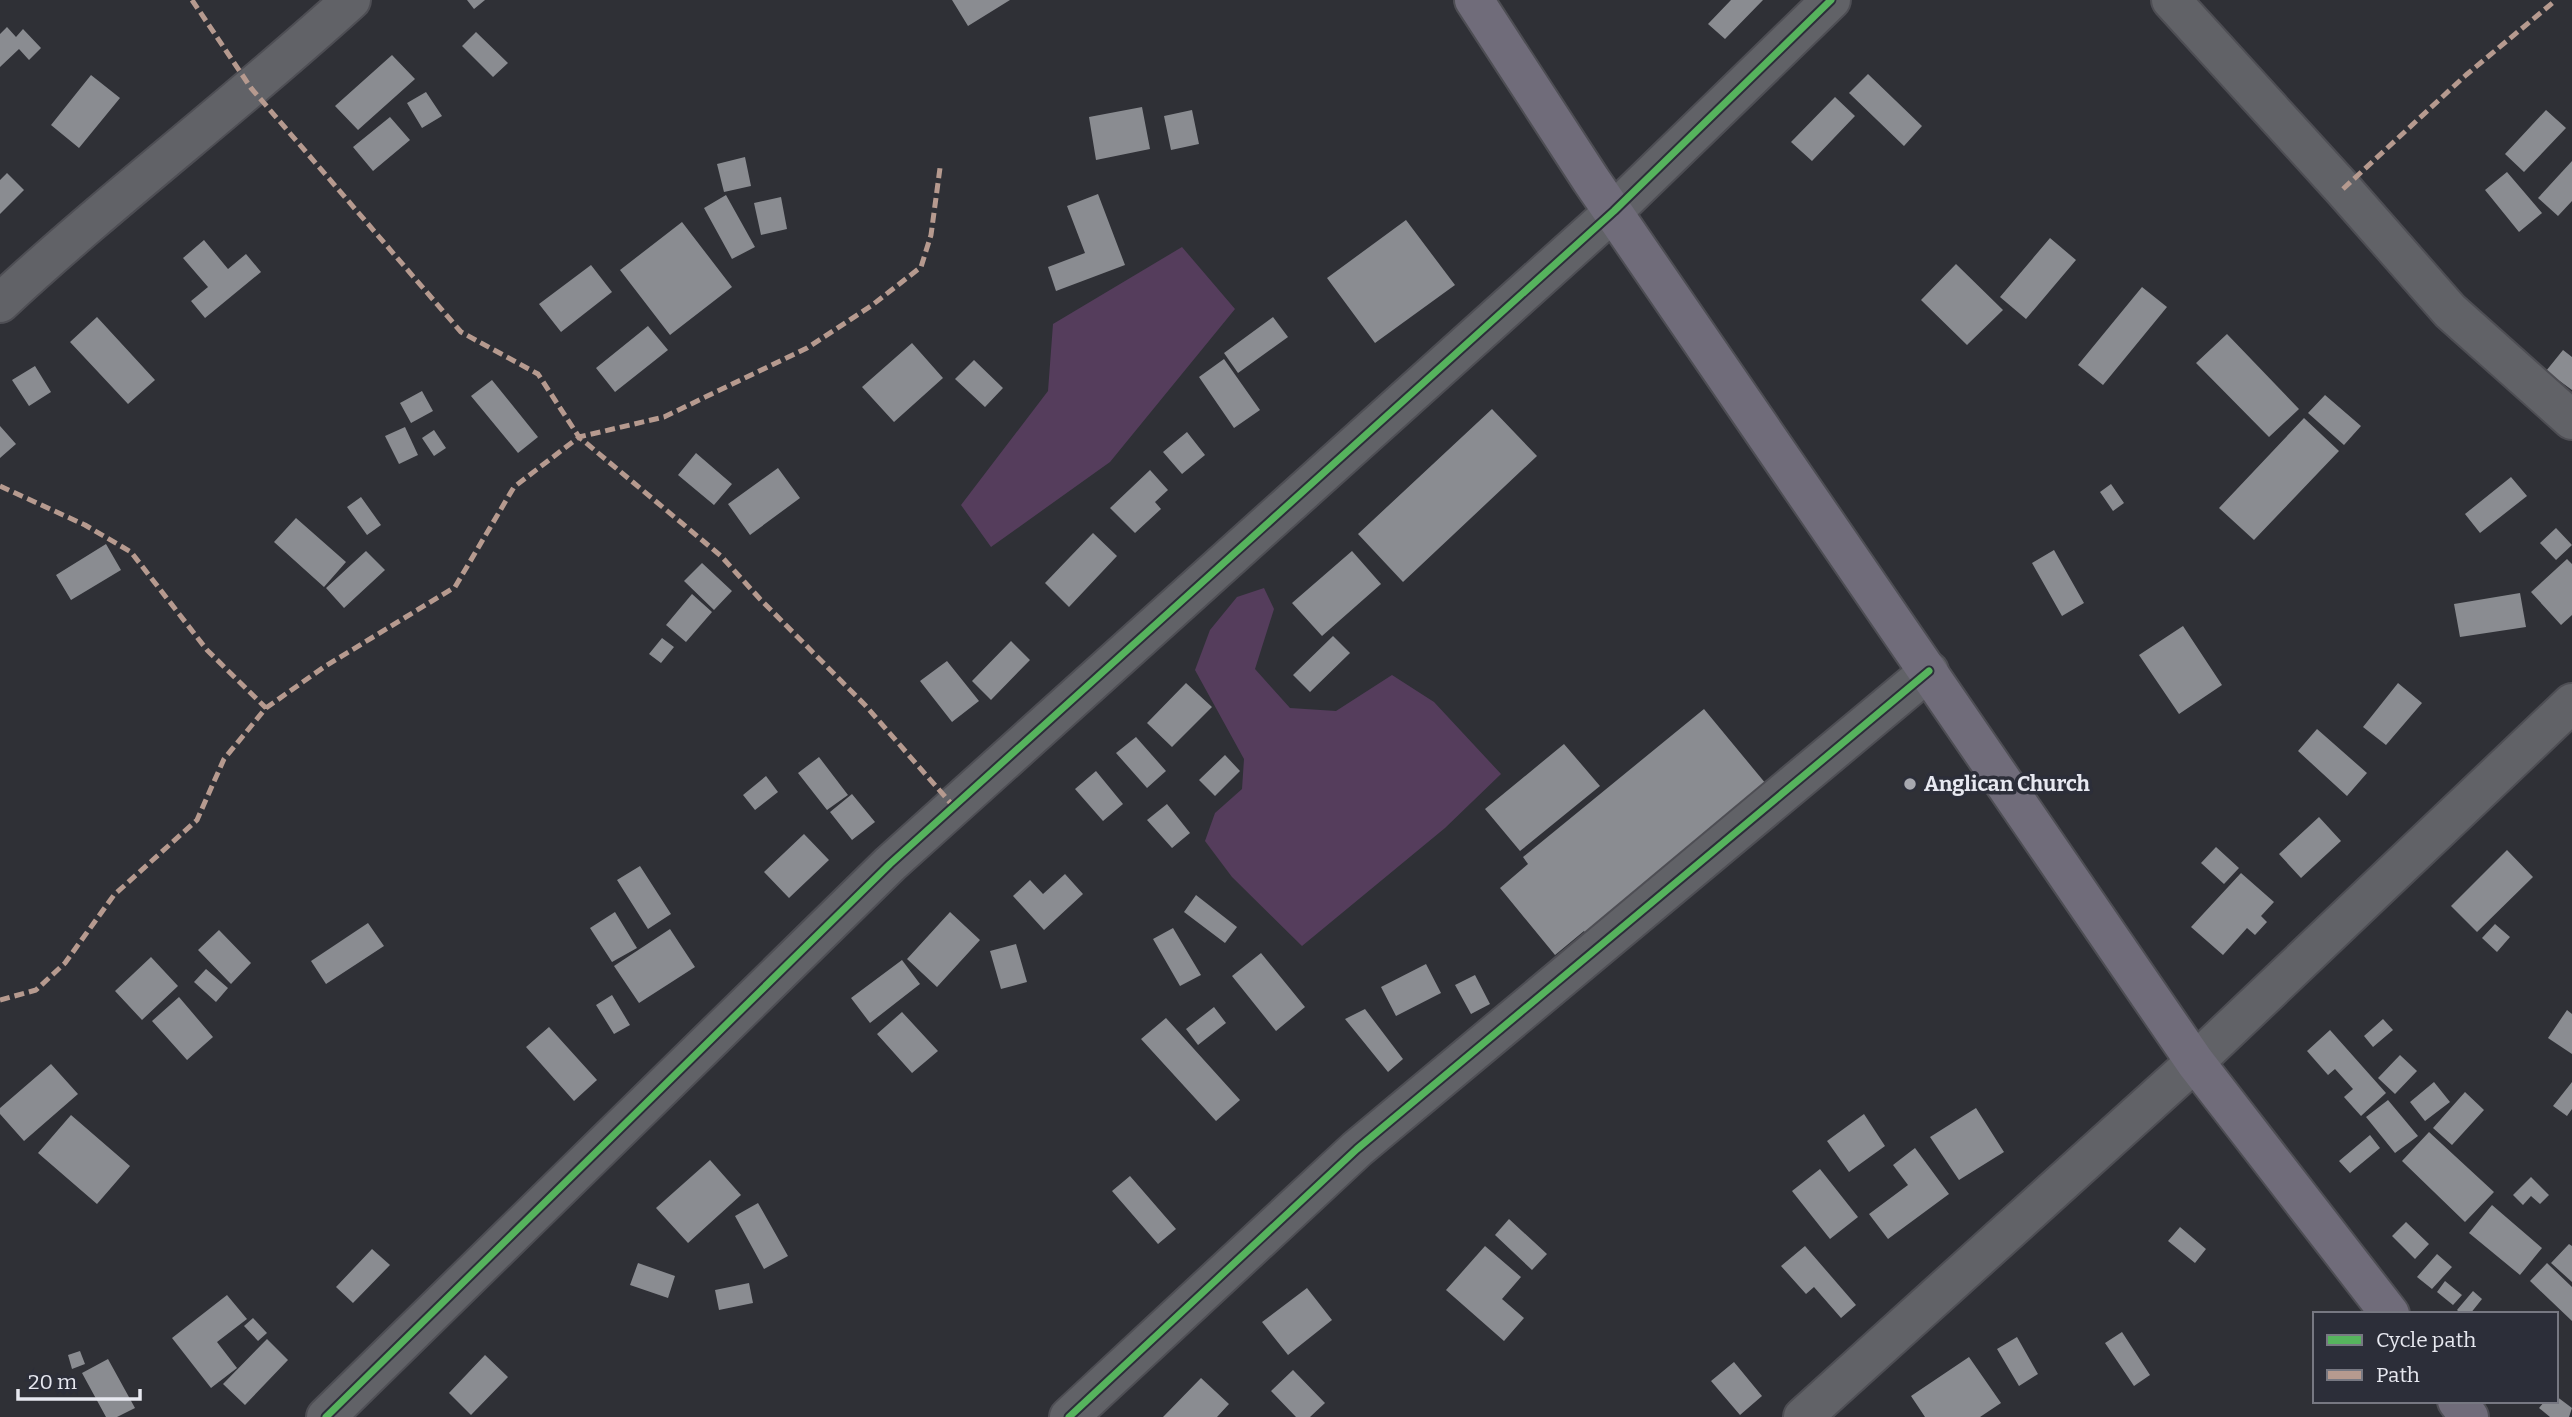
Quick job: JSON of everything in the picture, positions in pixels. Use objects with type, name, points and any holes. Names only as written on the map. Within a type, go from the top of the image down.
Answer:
[{"type":"highway","points":[[1474,0],[1591,180],[2195,1062],[2388,1312]]},
{"type":"street","points":[[0,303],[72,236],[286,59],[351,0]]},
{"type":"street","points":[[326,1417],[890,864],[1614,211],[1831,0]]},
{"type":"street","points":[[2171,0],[2450,311],[2572,420]]},
{"type":"street","points":[[1069,1417],[1357,1149],[1929,671]]},
{"type":"street","points":[[1803,1417],[2195,1062],[2572,703]]},
{"type":"shaded area","points":[[1182,247],[1235,309],[1110,462],[991,547],[961,505],[1048,391],[1053,324]]},
{"type":"shaded area","points":[[1264,588],[1274,609],[1255,669],[1290,708],[1336,711],[1392,675],[1434,702],[1501,774],[1445,828],[1302,946],[1232,877],[1205,841],[1215,813],[1242,789],[1244,759],[1195,670],[1210,630],[1237,597]]},
{"type":"building","points":[[467,0],[485,0],[474,9]]},
{"type":"building","points":[[952,0],[1010,0],[968,26]]},
{"type":"building","points":[[1731,0],[1763,0],[1725,39],[1708,24]]},
{"type":"building","points":[[7,27],[16,37],[23,29],[41,48],[29,60],[19,49],[0,67],[0,34]]},
{"type":"building","points":[[476,32],[508,63],[493,77],[462,46]]},
{"type":"building","points":[[392,55],[415,79],[358,130],[335,106]]},
{"type":"building","points":[[1868,74],[1922,126],[1904,146],[1849,93]]},
{"type":"building","points":[[91,75],[120,98],[79,148],[51,125]]},
{"type":"building","points":[[426,92],[442,116],[422,128],[407,103]]},
{"type":"building","points":[[1835,97],[1855,116],[1812,161],[1791,142]]},
{"type":"building","points":[[1142,107],[1150,149],[1096,160],[1089,117]]},
{"type":"building","points":[[1192,110],[1199,144],[1171,150],[1164,116]]},
{"type":"building","points":[[2546,110],[2566,128],[2524,172],[2505,154]]},
{"type":"building","points":[[390,117],[410,140],[373,171],[353,147]]},
{"type":"building","points":[[745,157],[751,186],[724,192],[717,164]]},
{"type":"building","points":[[2572,161],[2572,201],[2558,216],[2538,198]]},
{"type":"building","points":[[2507,172],[2542,213],[2519,232],[2485,190]]},
{"type":"building","points":[[7,173],[24,190],[0,214],[0,180]]},
{"type":"building","points":[[1098,194],[1125,265],[1056,291],[1048,267],[1085,253],[1067,206]]},
{"type":"building","points":[[726,195],[755,247],[732,259],[704,208]]},
{"type":"building","points":[[781,197],[787,229],[761,235],[754,203]]},
{"type":"building","points":[[1406,220],[1455,285],[1375,343],[1327,278]]},
{"type":"building","points":[[682,222],[732,287],[670,335],[620,270]]},
{"type":"building","points":[[2050,238],[2076,260],[2026,319],[2000,297]]},
{"type":"building","points":[[204,240],[228,269],[246,254],[261,272],[205,318],[191,301],[208,287],[183,258]]},
{"type":"building","points":[[1956,264],[2003,310],[1967,345],[1921,300]]},
{"type":"building","points":[[591,265],[612,292],[561,332],[539,304]]},
{"type":"building","points":[[2142,287],[2167,307],[2103,385],[2078,365]]},
{"type":"building","points":[[97,317],[155,380],[128,404],[70,342]]},
{"type":"building","points":[[1273,317],[1288,337],[1238,373],[1224,353]]},
{"type":"building","points":[[648,326],[668,350],[615,392],[596,368]]},
{"type":"building","points":[[2227,334],[2299,409],[2269,437],[2196,363]]},
{"type":"building","points":[[912,343],[943,378],[894,422],[862,387]]},
{"type":"building","points":[[2563,350],[2572,357],[2572,390],[2546,371]]},
{"type":"building","points":[[1224,359],[1260,410],[1234,428],[1199,377]]},
{"type":"building","points":[[974,360],[1003,388],[985,407],[955,379]]},
{"type":"building","points":[[35,366],[51,392],[29,406],[12,380]]},
{"type":"building","points":[[492,380],[538,437],[518,453],[471,396]]},
{"type":"building","points":[[422,391],[433,411],[411,423],[400,403]]},
{"type":"building","points":[[2325,395],[2361,426],[2344,445],[2308,413]]},
{"type":"building","points":[[1492,409],[1537,456],[1403,582],[1358,534]]},
{"type":"building","points":[[2304,418],[2339,451],[2254,540],[2219,508]]},
{"type":"building","points":[[0,426],[16,444],[0,458]]},
{"type":"building","points":[[405,427],[418,455],[399,464],[385,436]]},
{"type":"building","points":[[434,430],[446,448],[434,456],[422,438]]},
{"type":"building","points":[[1187,432],[1205,455],[1182,474],[1163,452]]},
{"type":"building","points":[[696,453],[732,484],[714,505],[678,475]]},
{"type":"building","points":[[778,468],[800,498],[750,535],[728,504]]},
{"type":"building","points":[[1150,470],[1168,490],[1155,502],[1161,509],[1135,533],[1110,508]]},
{"type":"building","points":[[2511,477],[2527,496],[2480,533],[2465,514]]},
{"type":"building","points":[[2111,484],[2124,503],[2113,511],[2100,492]]},
{"type":"building","points":[[361,497],[381,525],[367,535],[347,507]]},
{"type":"building","points":[[296,518],[346,562],[324,587],[274,542]]},
{"type":"building","points":[[2556,528],[2572,545],[2556,560],[2540,543]]},
{"type":"building","points":[[1093,533],[1117,556],[1069,607],[1045,583]]},
{"type":"building","points":[[106,544],[121,570],[71,600],[56,575]]},
{"type":"building","points":[[2054,550],[2084,603],[2062,616],[2032,563]]},
{"type":"building","points":[[366,551],[385,570],[344,608],[326,588]]},
{"type":"building","points":[[1352,551],[1381,584],[1322,636],[1292,603]]},
{"type":"building","points":[[2567,559],[2572,564],[2572,615],[2561,625],[2531,592]]},
{"type":"building","points":[[702,563],[732,591],[714,610],[684,581]]},
{"type":"building","points":[[2520,593],[2526,627],[2460,637],[2454,604]]},
{"type":"building","points":[[692,594],[712,612],[686,642],[666,625]]},
{"type":"building","points":[[2183,626],[2222,685],[2179,714],[2139,655]]},
{"type":"building","points":[[1333,636],[1350,653],[1310,692],[1293,675]]},
{"type":"building","points":[[662,638],[674,647],[661,663],[649,654]]},
{"type":"building","points":[[1011,641],[1030,660],[991,700],[972,681]]},
{"type":"building","points":[[947,661],[979,701],[952,722],[920,681]]},
{"type":"building","points":[[1186,683],[1212,707],[1172,747],[1147,723]]},
{"type":"building","points":[[2398,683],[2422,703],[2386,745],[2363,727]]},
{"type":"building","points":[[1704,709],[1771,790],[1589,938],[1584,931],[1555,955],[1500,888],[1528,864],[1523,857]]},
{"type":"building","points":[[2317,729],[2367,773],[2347,796],[2298,751]]},
{"type":"building","points":[[1136,737],[1166,771],[1147,788],[1116,753]]},
{"type":"building","points":[[1564,744],[1600,786],[1520,851],[1485,809]]},
{"type":"building","points":[[1225,755],[1240,771],[1215,796],[1199,780]]},
{"type":"building","points":[[819,757],[848,795],[827,810],[798,773]]},
{"type":"building","points":[[1096,771],[1123,804],[1103,821],[1075,789]]},
{"type":"building","points":[[766,776],[778,792],[755,810],[743,795]]},
{"type":"building","points":[[852,794],[875,822],[852,840],[830,812]]},
{"type":"building","points":[[1167,804],[1190,833],[1172,848],[1147,820]]},
{"type":"building","points":[[2319,817],[2341,841],[2301,878],[2279,854]]},
{"type":"building","points":[[804,834],[829,860],[789,898],[764,872]]},
{"type":"building","points":[[2216,847],[2239,868],[2224,884],[2201,863]]},
{"type":"building","points":[[2507,850],[2533,877],[2477,932],[2451,906]]},
{"type":"building","points":[[640,866],[671,914],[648,929],[617,880]]},
{"type":"building","points":[[2241,873],[2274,902],[2261,916],[2267,922],[2255,935],[2247,928],[2223,955],[2191,927]]},
{"type":"building","points":[[1065,874],[1083,894],[1044,930],[1013,896],[1030,880],[1043,894]]},
{"type":"building","points":[[1196,895],[1237,927],[1225,943],[1184,912]]},
{"type":"building","points":[[615,912],[637,948],[612,962],[590,928]]},
{"type":"building","points":[[950,912],[980,940],[937,987],[907,959]]},
{"type":"building","points":[[368,923],[384,946],[326,984],[311,961]]},
{"type":"building","points":[[2495,924],[2510,937],[2497,952],[2482,938]]},
{"type":"building","points":[[1173,928],[1201,975],[1180,986],[1153,939]]},
{"type":"building","points":[[670,929],[695,967],[639,1003],[614,966]]},
{"type":"building","points":[[219,930],[251,963],[231,984],[198,950]]},
{"type":"building","points":[[1016,944],[1027,982],[1001,989],[990,951]]},
{"type":"building","points":[[1261,953],[1305,1007],[1276,1031],[1232,976]]},
{"type":"building","points":[[151,957],[178,986],[142,1020],[115,991]]},
{"type":"building","points":[[902,960],[920,984],[870,1023],[851,998]]},
{"type":"building","points":[[1426,964],[1441,993],[1396,1016],[1381,987]]},
{"type":"building","points":[[206,969],[228,988],[216,1002],[194,982]]},
{"type":"building","points":[[1475,975],[1490,1004],[1471,1014],[1455,985]]},
{"type":"building","points":[[612,995],[630,1025],[614,1034],[596,1005]]},
{"type":"building","points":[[179,997],[213,1037],[187,1060],[152,1021]]},
{"type":"building","points":[[1214,1007],[1226,1023],[1198,1045],[1186,1029]]},
{"type":"building","points":[[1365,1009],[1403,1059],[1388,1072],[1345,1019]]},
{"type":"building","points":[[2567,1010],[2572,1014],[2572,1054],[2548,1038]]},
{"type":"building","points":[[902,1012],[938,1051],[912,1073],[877,1034]]},
{"type":"building","points":[[1166,1018],[1240,1100],[1216,1121],[1141,1039]]},
{"type":"building","points":[[2383,1019],[2393,1030],[2373,1047],[2364,1036]]},
{"type":"building","points":[[549,1027],[597,1080],[574,1101],[526,1047]]},
{"type":"building","points":[[2330,1030],[2386,1093],[2361,1116],[2344,1097],[2353,1089],[2335,1069],[2328,1075],[2307,1051]]},
{"type":"building","points":[[2400,1055],[2417,1071],[2395,1094],[2378,1078]]},
{"type":"building","points":[[51,1064],[78,1094],[24,1141],[0,1114],[0,1108]]},
{"type":"building","points":[[2434,1082],[2450,1102],[2425,1121],[2410,1102]]},
{"type":"building","points":[[2572,1082],[2572,1109],[2567,1116],[2553,1106]]},
{"type":"building","points":[[2465,1092],[2484,1110],[2452,1145],[2433,1128]]},
{"type":"building","points":[[2388,1100],[2418,1136],[2395,1153],[2366,1117]]},
{"type":"building","points":[[1976,1108],[2004,1152],[1959,1180],[1930,1137]]},
{"type":"building","points":[[1864,1114],[1885,1146],[1849,1172],[1827,1141]]},
{"type":"building","points":[[71,1115],[130,1166],[97,1204],[38,1153]]},
{"type":"building","points":[[2429,1132],[2494,1192],[2465,1222],[2402,1161]]},
{"type":"building","points":[[2370,1135],[2380,1148],[2350,1173],[2339,1161]]},
{"type":"building","points":[[1915,1148],[1949,1194],[1888,1239],[1869,1214],[1908,1185],[1893,1165]]},
{"type":"building","points":[[710,1160],[741,1195],[688,1243],[656,1208]]},
{"type":"building","points":[[1820,1169],[1858,1217],[1830,1239],[1792,1191]]},
{"type":"building","points":[[1130,1176],[1176,1229],[1158,1244],[1112,1191]]},
{"type":"building","points":[[2531,1177],[2549,1195],[2540,1204],[2531,1196],[2523,1205],[2513,1195]]},
{"type":"building","points":[[758,1203],[788,1256],[764,1269],[735,1216]]},
{"type":"building","points":[[2492,1205],[2542,1248],[2520,1275],[2469,1233]]},
{"type":"building","points":[[1509,1219],[1547,1254],[1532,1270],[1495,1235]]},
{"type":"building","points":[[2406,1222],[2429,1244],[2415,1259],[2392,1236]]},
{"type":"building","points":[[2180,1227],[2206,1249],[2195,1263],[2168,1241]]},
{"type":"building","points":[[2569,1244],[2572,1246],[2572,1282],[2551,1263]]},
{"type":"building","points":[[1485,1246],[1521,1277],[1502,1299],[1524,1318],[1504,1341],[1446,1290]]},
{"type":"building","points":[[1805,1246],[1856,1305],[1841,1318],[1814,1287],[1806,1294],[1781,1266]]},
{"type":"building","points":[[372,1249],[390,1265],[353,1303],[336,1287]]},
{"type":"building","points":[[2437,1254],[2452,1267],[2432,1289],[2417,1277]]},
{"type":"building","points":[[638,1263],[675,1276],[668,1298],[630,1285]]},
{"type":"building","points":[[2547,1263],[2572,1287],[2572,1321],[2530,1281]]},
{"type":"building","points":[[2445,1281],[2462,1295],[2453,1305],[2437,1292]]},
{"type":"building","points":[[749,1283],[753,1303],[719,1310],[715,1290]]},
{"type":"building","points":[[1307,1288],[1332,1320],[1288,1355],[1262,1322]]},
{"type":"building","points":[[2473,1291],[2482,1299],[2472,1312],[2457,1310]]},
{"type":"building","points":[[227,1295],[247,1319],[217,1342],[237,1368],[211,1388],[172,1338]]},
{"type":"building","points":[[253,1318],[267,1333],[258,1341],[244,1326]]},
{"type":"building","points":[[2122,1332],[2150,1375],[2134,1386],[2105,1343]]},
{"type":"building","points":[[2017,1337],[2038,1374],[2019,1386],[1997,1349]]},
{"type":"building","points":[[267,1339],[288,1360],[245,1405],[223,1384]]},
{"type":"building","points":[[80,1351],[85,1364],[72,1369],[68,1355]]},
{"type":"building","points":[[485,1355],[508,1377],[471,1415],[449,1393]]},
{"type":"building","points":[[1969,1357],[2001,1403],[1980,1417],[1925,1417],[1911,1396]]},
{"type":"building","points":[[108,1359],[135,1408],[117,1417],[106,1417],[82,1373]]},
{"type":"building","points":[[1734,1362],[1762,1396],[1740,1415],[1711,1381]]},
{"type":"building","points":[[1293,1370],[1325,1403],[1310,1417],[1296,1417],[1271,1391]]},
{"type":"building","points":[[1201,1378],[1229,1404],[1217,1417],[1163,1417]]},
{"type":"building","points":[[2558,1398],[2572,1408],[2569,1417],[2550,1417],[2539,1408],[2543,1403],[2558,1403]]},
{"type":"marked path","points":[[192,0],[251,88],[461,332],[538,374],[579,437],[721,556],[865,705],[954,807]]},
{"type":"marked path","points":[[2343,189],[2466,75],[2556,0]]},
{"type":"marked path","points":[[0,1000],[36,990],[65,963],[114,895],[197,820],[224,759],[266,708],[324,667],[455,587],[514,487],[579,437],[664,417],[807,348],[871,306],[921,267],[931,235],[940,168]]},
{"type":"marked path","points":[[0,486],[85,525],[131,552],[207,650],[266,708]]},
{"type":"cycle path","points":[[326,1417],[890,864],[1614,211],[1831,0]]},
{"type":"cycle path","points":[[1069,1417],[1357,1149],[1929,671]]},
{"type":"place","name":"Anglican Church","points":[[1910,784]]}]
